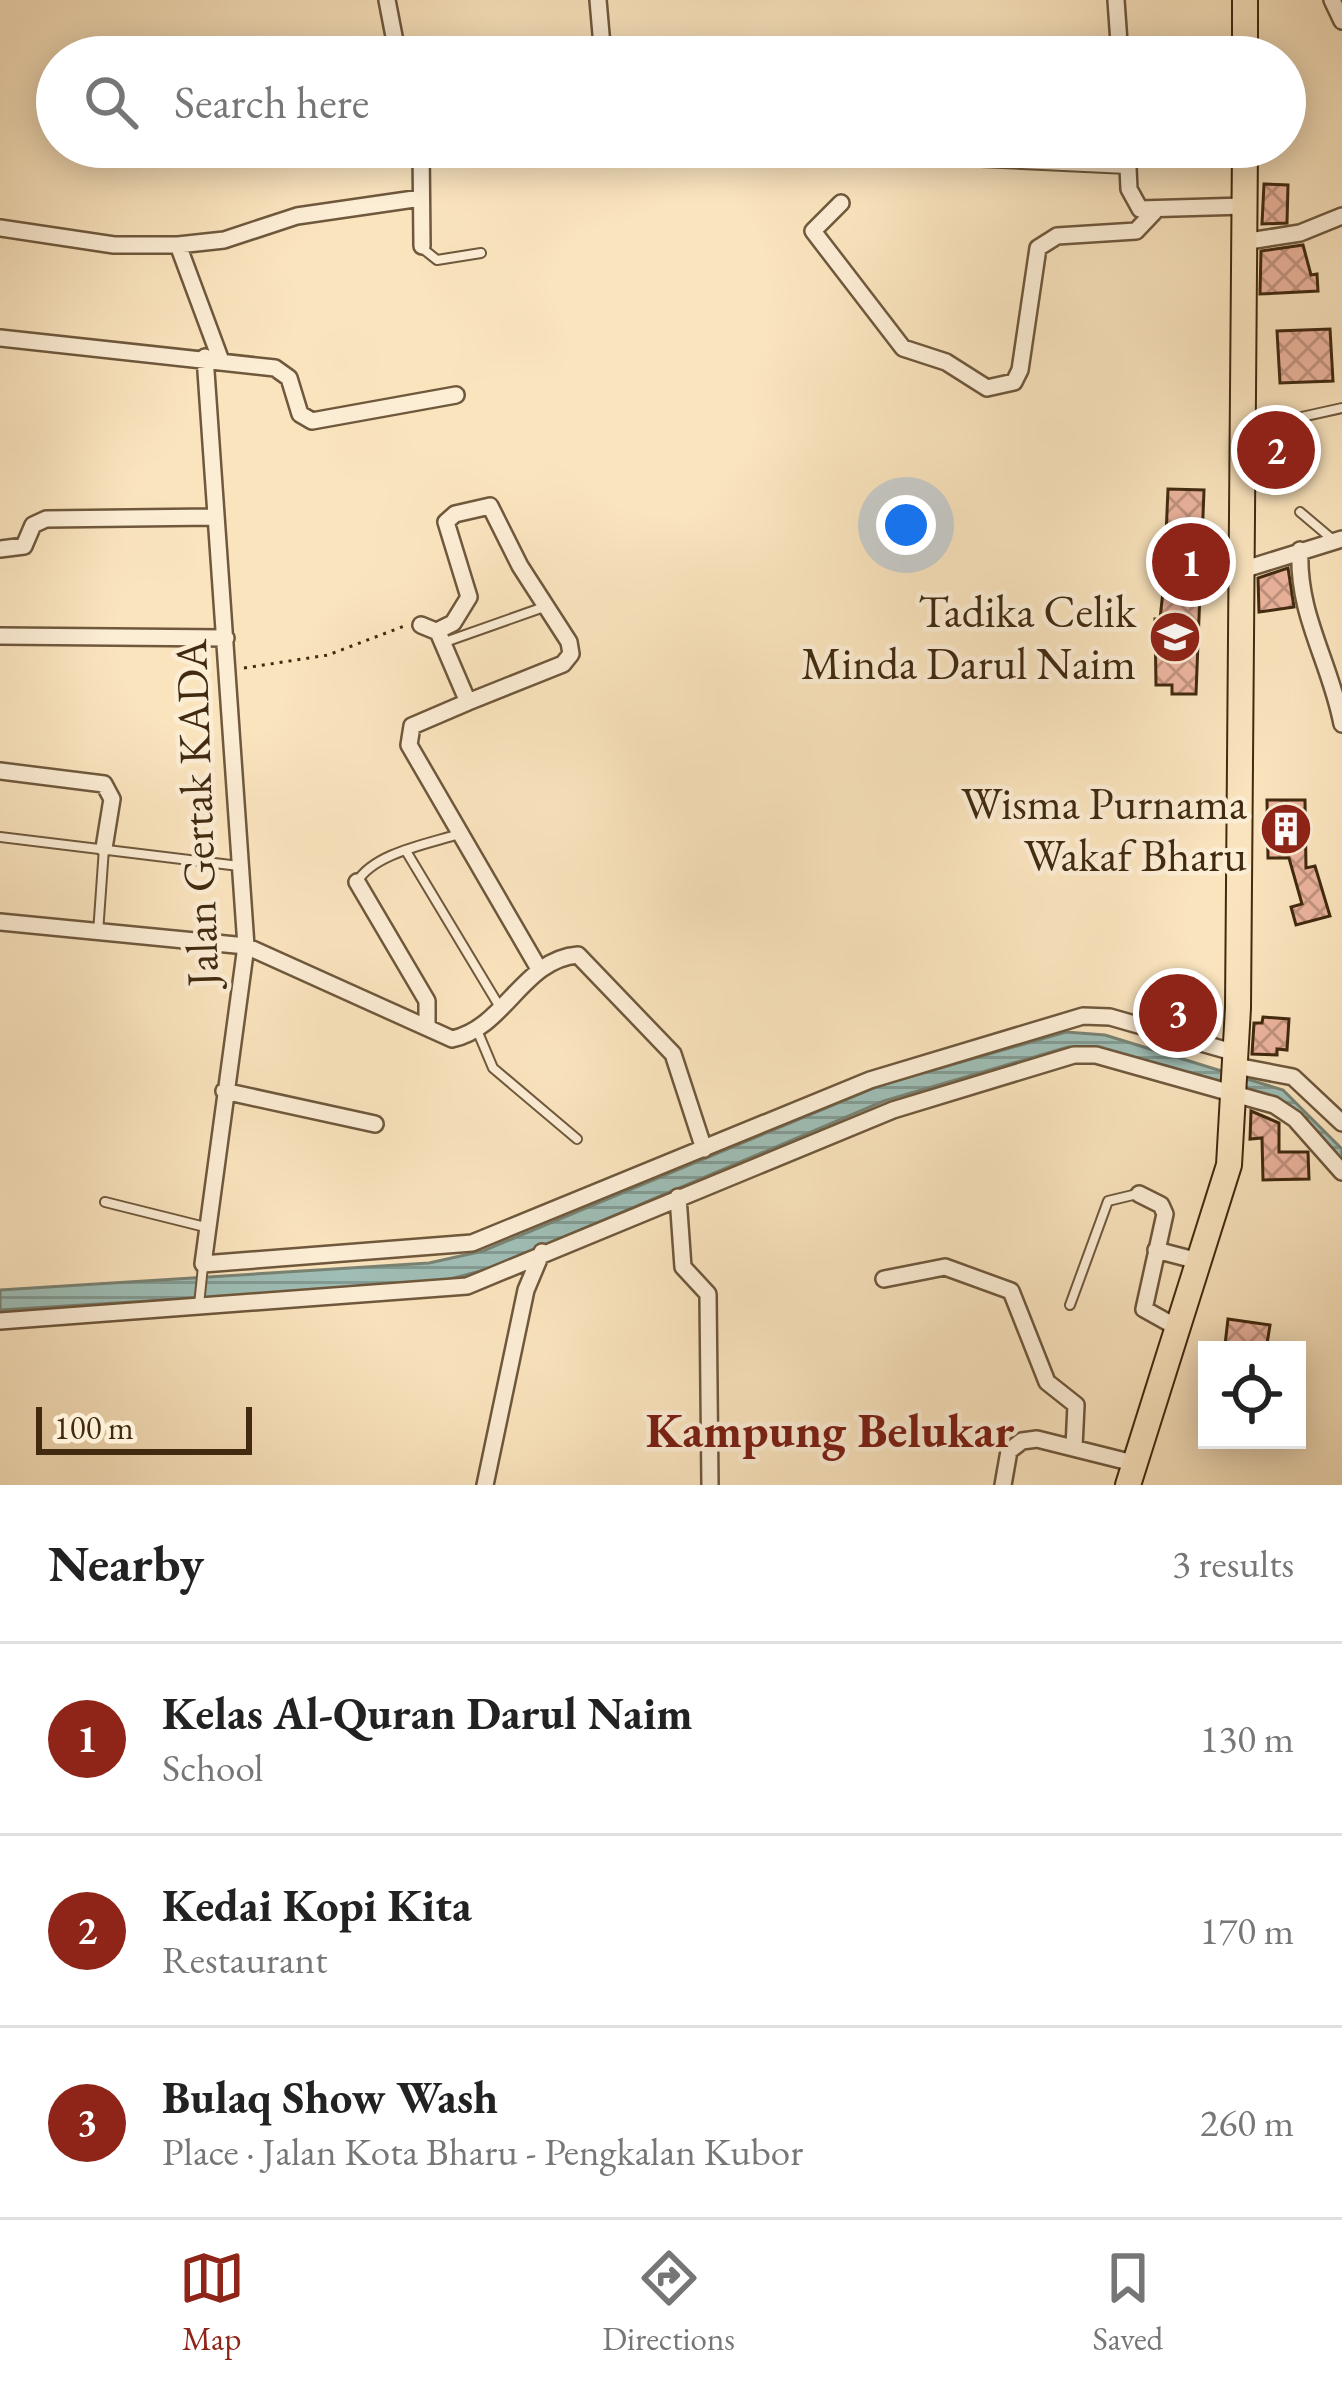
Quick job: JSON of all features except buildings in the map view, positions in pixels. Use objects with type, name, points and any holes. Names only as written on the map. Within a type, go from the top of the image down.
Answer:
[{"type":"main road","points":[[1245,0],[1245,36]]},
{"type":"main road","points":[[1131,1474],[1229,1165],[1236,1070],[1245,168]]},
{"type":"street","points":[[387,0],[394,36]]},
{"type":"street","points":[[598,0],[601,36]]},
{"type":"street","points":[[1117,0],[1119,36]]},
{"type":"street","points":[[1332,0],[1342,22]]},
{"type":"street","points":[[421,168],[422,247]]},
{"type":"street","points":[[1128,170],[1132,201],[1154,212],[1245,206]]},
{"type":"street","points":[[0,228],[114,245],[178,244],[224,240],[297,216],[422,198]]},
{"type":"street","points":[[841,203],[813,231],[894,339],[903,348],[946,362],[987,388],[1014,382],[1020,370],[1038,248],[1057,236],[1136,231],[1154,212]]},
{"type":"street","points":[[1243,242],[1300,232],[1342,216]]},
{"type":"street","name":"Jalan Gertak KADA","points":[[178,244],[212,357],[213,517],[229,671],[246,946],[203,1264]]},
{"type":"street","points":[[0,338],[212,357],[285,373],[300,414],[312,421],[456,395]]},
{"type":"street","points":[[468,702],[434,633],[453,623],[469,602],[446,522],[479,506],[490,506],[569,642],[568,660],[412,726],[407,738],[539,969]]},
{"type":"street","points":[[0,549],[24,546],[34,526],[46,519],[213,517]]},
{"type":"street","points":[[1242,570],[1337,539]]},
{"type":"street","points":[[1300,550],[1299,595],[1334,686],[1342,724]]},
{"type":"street","points":[[0,636],[226,638]]},
{"type":"street","points":[[0,771],[104,784],[112,799],[104,848]]},
{"type":"street","points":[[357,882],[428,1001],[427,1027]]},
{"type":"street","points":[[0,922],[246,946],[452,1039],[477,1030],[502,1010],[539,969],[570,955],[582,956],[671,1052],[704,1149]]},
{"type":"street","points":[[203,1264],[472,1243],[870,1080],[1084,1016],[1110,1017],[1236,1070],[1294,1119],[1342,1172]]},
{"type":"street","points":[[0,1321],[467,1286],[893,1110],[1074,1055],[1293,1077],[1342,1123]]},
{"type":"street","points":[[224,1091],[375,1124]]},
{"type":"street","points":[[1139,1194],[1164,1209],[1143,1304],[1148,1313],[1178,1328]]},
{"type":"street","points":[[678,1197],[682,1268],[708,1294],[710,1485]]},
{"type":"street","points":[[1156,1250],[1202,1262]]},
{"type":"street","points":[[484,1485],[526,1290],[542,1252]]},
{"type":"street","points":[[884,1279],[945,1267],[1008,1288],[1046,1382],[1076,1405],[1075,1447]]},
{"type":"street","points":[[1004,1485],[1010,1451],[1022,1441],[1075,1447],[1131,1474]]},
{"type":"lane","points":[[1089,168],[1128,170]]},
{"type":"lane","points":[[422,247],[437,260],[481,253]]},
{"type":"lane","points":[[1243,417],[1288,420],[1342,408]]},
{"type":"lane","points":[[1300,512],[1337,539]]},
{"type":"lane","points":[[434,633],[545,607]]},
{"type":"lane","points":[[357,882],[361,874],[406,850],[460,834]]},
{"type":"lane","points":[[0,837],[239,866]]},
{"type":"lane","points":[[98,934],[104,848]]},
{"type":"lane","points":[[406,850],[502,1010]]},
{"type":"lane","points":[[477,1030],[494,1068],[577,1139]]},
{"type":"lane","points":[[1070,1305],[1108,1201],[1139,1194]]},
{"type":"lane","points":[[105,1202],[207,1228]]},
{"type":"lane","points":[[200,1304],[203,1264]]},
{"type":"path","points":[[229,671],[328,655],[397,626],[434,633]]},
{"type":"water","points":[[1066,1032],[1105,1035],[1283,1090],[1342,1149],[1342,1162],[1283,1104],[1100,1049],[1068,1047],[884,1101],[488,1269],[431,1284],[0,1310],[0,1290],[429,1263],[483,1251],[881,1085]]},
{"type":"place","name":"Kedai Kopi Kita","points":[[1276,450]]},
{"type":"place","name":"Kelas Al-Quran Darul Naim","points":[[1191,562]]},
{"type":"place","name":"Tadika Celik Minda Darul Naim","points":[[1175,637]]},
{"type":"place","name":"Wisma Purnama Wakaf Bharu","points":[[1286,829]]},
{"type":"place","name":"Bulaq Show Wash","points":[[1178,1013]]},
{"type":"district","name":"Kampung Belukar","points":[[830,1430]]}]
